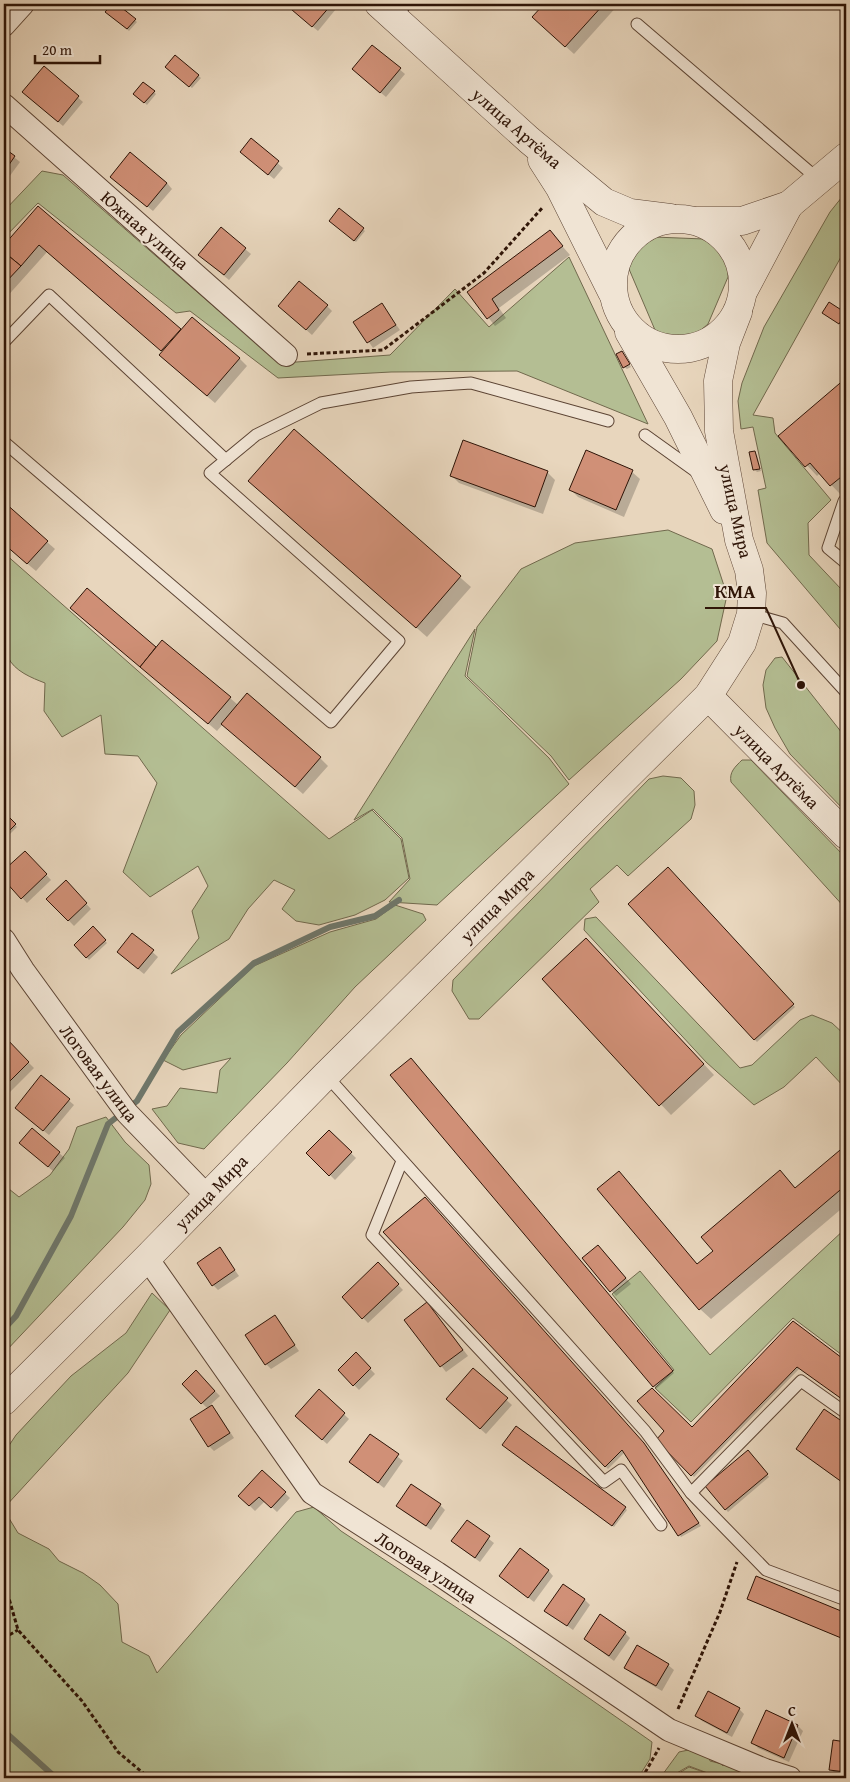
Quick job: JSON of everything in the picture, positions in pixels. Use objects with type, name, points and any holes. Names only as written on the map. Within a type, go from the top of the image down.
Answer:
[{"type":"street","points":[[4,24],[23,4]]},
{"type":"street","name":"улица Артёма","points":[[393,8],[529,140],[604,202],[630,213],[684,220],[716,231],[732,247],[742,268],[741,301]]},
{"type":"street","name":"Южная улица","points":[[4,105],[286,355]]},
{"type":"street","points":[[529,140],[560,188],[630,330],[648,343],[668,349],[689,349],[709,342],[726,330],[789,205]]},
{"type":"street","points":[[740,540],[678,417],[615,302],[613,271],[621,251],[634,235],[653,224],[684,220],[742,221],[789,205],[820,181],[846,157]]},
{"type":"street","name":"улица Мира","points":[[4,1401],[326,1075],[708,696],[742,643],[751,614],[752,593],[750,578],[740,540],[718,430],[718,381],[726,343],[741,301]]},
{"type":"street","name":"улица Артёма","points":[[708,696],[846,835]]},
{"type":"street","name":"Логовая улица","points":[[4,940],[23,970],[127,1114],[207,1196]]},
{"type":"street","name":"Логовая улица","points":[[147,1258],[312,1493],[437,1573],[669,1730],[790,1778]]},
{"type":"lane","points":[[637,24],[820,181]]},
{"type":"lane","points":[[4,342],[49,295],[226,460]]},
{"type":"lane","points":[[4,442],[331,722],[399,641],[210,473],[256,435],[321,402],[411,387],[471,383],[608,421]]},
{"type":"lane","points":[[646,434],[711,483]]},
{"type":"lane","points":[[846,503],[844,501],[828,548],[846,563]]},
{"type":"lane","points":[[751,614],[783,623],[846,692]]},
{"type":"lane","points":[[326,1075],[645,1431],[690,1493],[766,1570],[846,1600]]},
{"type":"lane","points":[[402,1161],[372,1235],[604,1482],[621,1470],[661,1525]]},
{"type":"lane","points":[[690,1493],[801,1381],[846,1413]]},
{"type":"path","points":[[286,355],[383,350],[484,273],[560,188]]},
{"type":"path","points":[[642,1778],[669,1730],[720,1612],[743,1546]]},
{"type":"path","points":[[4,1581],[18,1630],[82,1701],[118,1752],[149,1778]]},
{"type":"path","points":[[4,1638],[18,1630]]},
{"type":"green space","points":[[42,171],[63,175],[227,318],[283,363],[390,355],[455,289],[489,327],[569,257],[648,424],[517,371],[391,372],[278,378],[190,311],[176,313],[38,203],[4,238],[4,211]]},
{"type":"green space","points":[[846,192],[846,248],[753,415],[773,418],[775,433],[831,500],[808,523],[809,555],[841,589],[846,590],[846,636],[767,543],[758,490],[766,488],[753,427],[741,429],[738,401],[742,383],[764,327],[830,212]]},
{"type":"green space","points":[[654,237],[704,239],[719,247],[728,262],[728,277],[708,324],[694,336],[676,341],[655,330],[629,269],[631,252],[639,242]]},
{"type":"green space","points":[[668,530],[712,549],[727,595],[717,641],[681,679],[569,780],[551,756],[467,676],[477,627],[521,569],[575,543]]},
{"type":"green space","points":[[4,553],[329,839],[372,810],[401,839],[409,878],[385,900],[355,915],[319,925],[296,921],[282,909],[295,890],[274,880],[248,909],[229,939],[171,974],[199,938],[192,911],[208,886],[198,866],[150,897],[123,872],[157,783],[138,756],[105,754],[101,715],[62,737],[44,711],[45,683],[24,673],[11,662],[8,657],[4,636]]},
{"type":"green space","points":[[475,629],[465,676],[549,758],[569,784],[437,905],[389,902],[410,879],[402,838],[373,809],[354,820]]},
{"type":"green space","points":[[782,657],[846,738],[846,812],[790,754],[766,708],[763,685],[766,670],[775,658]]},
{"type":"green space","points":[[742,760],[751,760],[846,858],[846,909],[731,782],[732,772]]},
{"type":"green space","points":[[663,776],[681,778],[694,791],[695,805],[691,819],[628,876],[617,865],[590,889],[599,902],[479,1019],[469,1019],[452,991],[453,980],[649,779]]},
{"type":"green space","points":[[395,905],[423,914],[426,920],[355,987],[287,1063],[204,1149],[178,1143],[152,1109],[167,1106],[180,1088],[217,1093],[220,1070],[231,1058],[183,1070],[163,1060],[181,1035],[254,966],[330,932],[376,919]]},
{"type":"green space","points":[[596,917],[740,1068],[752,1065],[800,1020],[812,1015],[832,1023],[846,1036],[846,1089],[816,1057],[784,1087],[754,1105],[706,1062],[584,930],[585,919]]},
{"type":"green space","points":[[106,1117],[125,1142],[149,1165],[151,1184],[145,1200],[123,1227],[4,1353],[4,1185],[19,1197],[50,1175],[69,1149],[77,1127]]},
{"type":"green space","points":[[846,1228],[846,1358],[793,1318],[691,1422],[655,1388],[674,1370],[612,1294],[640,1271],[710,1355]]},
{"type":"green space","points":[[152,1293],[170,1310],[128,1373],[4,1508],[4,1453],[16,1435],[71,1376],[126,1333]]},
{"type":"green space","points":[[314,1507],[341,1531],[507,1641],[652,1742],[650,1759],[638,1778],[4,1778],[4,1510],[18,1533],[49,1549],[59,1561],[83,1573],[100,1585],[118,1604],[122,1642],[149,1656],[157,1673],[296,1512]]},
{"type":"green space","points":[[693,1749],[708,1753],[710,1761],[722,1764],[723,1766],[723,1763],[711,1760],[709,1754],[764,1778],[721,1778],[689,1766],[668,1778],[660,1778],[679,1752]]},
{"type":"green space","points":[[689,1767],[721,1778],[671,1778]]},
{"type":"building","points":[[112,4],[117,4],[136,19],[127,29],[105,12]]},
{"type":"building","points":[[285,4],[332,4],[312,27]]},
{"type":"building","points":[[544,4],[604,4],[565,47],[532,17]]},
{"type":"building","points":[[372,45],[401,68],[380,93],[352,69]]},
{"type":"building","points":[[175,55],[199,75],[189,87],[165,67]]},
{"type":"building","points":[[44,66],[79,96],[58,122],[22,92]]},
{"type":"building","points":[[143,82],[155,91],[144,103],[133,94]]},
{"type":"building","points":[[251,138],[279,161],[268,175],[240,152]]},
{"type":"building","points":[[4,148],[15,156],[4,172]]},
{"type":"building","points":[[130,152],[167,183],[147,207],[110,177]]},
{"type":"building","points":[[38,206],[181,329],[161,351],[39,245],[21,266],[4,252],[4,245]]},
{"type":"building","points":[[339,208],[364,228],[354,241],[329,221]]},
{"type":"building","points":[[221,227],[246,248],[224,275],[198,255]]},
{"type":"building","points":[[550,230],[563,246],[492,299],[499,310],[487,319],[467,292]]},
{"type":"building","points":[[4,252],[21,266],[4,284]]},
{"type":"building","points":[[299,281],[328,305],[306,330],[278,306]]},
{"type":"building","points":[[829,302],[846,313],[839,324],[822,313]]},
{"type":"building","points":[[382,303],[396,325],[367,343],[353,322]]},
{"type":"building","points":[[192,317],[240,358],[207,396],[159,355]]},
{"type":"building","points":[[622,351],[630,364],[623,368],[616,354]]},
{"type":"building","points":[[846,378],[846,473],[830,486],[810,463],[805,467],[778,436]]},
{"type":"building","points":[[294,429],[461,576],[416,628],[248,481]]},
{"type":"building","points":[[463,440],[548,471],[535,507],[450,476]]},
{"type":"building","points":[[586,450],[633,470],[616,510],[569,490]]},
{"type":"building","points":[[755,451],[760,469],[753,470],[749,452]]},
{"type":"building","points":[[4,502],[48,541],[27,564],[4,544]]},
{"type":"building","points":[[87,588],[156,647],[140,667],[70,608]]},
{"type":"building","points":[[162,640],[231,697],[208,724],[140,667]]},
{"type":"building","points":[[247,693],[321,757],[295,787],[221,724]]},
{"type":"building","points":[[4,812],[16,824],[4,836]]},
{"type":"building","points":[[25,851],[47,874],[21,899],[4,880],[4,870]]},
{"type":"building","points":[[668,867],[794,1004],[754,1040],[628,904]]},
{"type":"building","points":[[66,880],[87,903],[68,921],[46,899]]},
{"type":"building","points":[[93,926],[106,940],[86,958],[74,945]]},
{"type":"building","points":[[132,933],[154,950],[138,969],[117,952]]},
{"type":"building","points":[[586,938],[704,1064],[659,1106],[542,979]]},
{"type":"building","points":[[4,1036],[29,1062],[4,1087]]},
{"type":"building","points":[[411,1058],[673,1371],[653,1387],[390,1075]]},
{"type":"building","points":[[41,1075],[70,1099],[43,1131],[15,1108]]},
{"type":"building","points":[[32,1128],[60,1152],[48,1167],[19,1143]]},
{"type":"building","points":[[329,1130],[352,1152],[329,1176],[306,1153]]},
{"type":"building","points":[[846,1145],[846,1185],[699,1310],[597,1189],[619,1171],[697,1264],[713,1251],[701,1237],[780,1170],[795,1188]]},
{"type":"building","points":[[425,1197],[644,1443],[699,1523],[678,1536],[622,1450],[605,1467],[383,1232]]},
{"type":"building","points":[[598,1245],[626,1278],[610,1292],[582,1258]]},
{"type":"building","points":[[220,1247],[235,1270],[212,1286],[197,1263]]},
{"type":"building","points":[[378,1262],[399,1284],[362,1319],[342,1297]]},
{"type":"building","points":[[427,1302],[463,1350],[440,1367],[404,1320]]},
{"type":"building","points":[[275,1315],[295,1345],[265,1365],[245,1335]]},
{"type":"building","points":[[793,1321],[846,1361],[846,1402],[797,1367],[691,1476],[656,1440],[664,1431],[637,1401],[652,1388],[692,1427]]},
{"type":"building","points":[[356,1352],[371,1368],[353,1386],[338,1370]]},
{"type":"building","points":[[473,1368],[508,1398],[480,1429],[446,1399]]},
{"type":"building","points":[[196,1370],[215,1391],[201,1404],[182,1384]]},
{"type":"building","points":[[319,1389],[345,1413],[322,1440],[295,1416]]},
{"type":"building","points":[[212,1405],[230,1433],[208,1447],[190,1419]]},
{"type":"building","points":[[824,1409],[846,1424],[846,1485],[796,1449]]},
{"type":"building","points":[[516,1426],[626,1507],[612,1526],[502,1445]]},
{"type":"building","points":[[370,1434],[399,1454],[378,1483],[349,1462]]},
{"type":"building","points":[[748,1450],[768,1474],[725,1510],[705,1486]]},
{"type":"building","points":[[262,1470],[286,1492],[271,1508],[259,1497],[249,1506],[238,1496]]},
{"type":"building","points":[[411,1484],[441,1504],[426,1526],[396,1506]]},
{"type":"building","points":[[467,1520],[490,1536],[475,1558],[451,1541]]},
{"type":"building","points":[[520,1548],[549,1570],[528,1598],[499,1576]]},
{"type":"building","points":[[756,1576],[846,1613],[846,1640],[747,1599]]},
{"type":"building","points":[[563,1584],[585,1599],[567,1626],[544,1611]]},
{"type":"building","points":[[600,1614],[626,1632],[609,1656],[584,1639]]},
{"type":"building","points":[[637,1645],[669,1664],[656,1686],[624,1668]]},
{"type":"building","points":[[708,1691],[740,1708],[727,1733],[695,1716]]},
{"type":"building","points":[[766,1710],[798,1725],[784,1758],[751,1743]]},
{"type":"building","points":[[833,1740],[846,1742],[846,1772],[829,1770]]},
{"type":"waterway","points":[[4,1329],[16,1316],[71,1216],[108,1124],[137,1101],[178,1032],[254,963],[330,927],[375,916],[399,900]]},
{"type":"waterway","points":[[4,1731],[56,1778]]},
{"type":"place","name":"КМА","points":[[801,685]]}]
